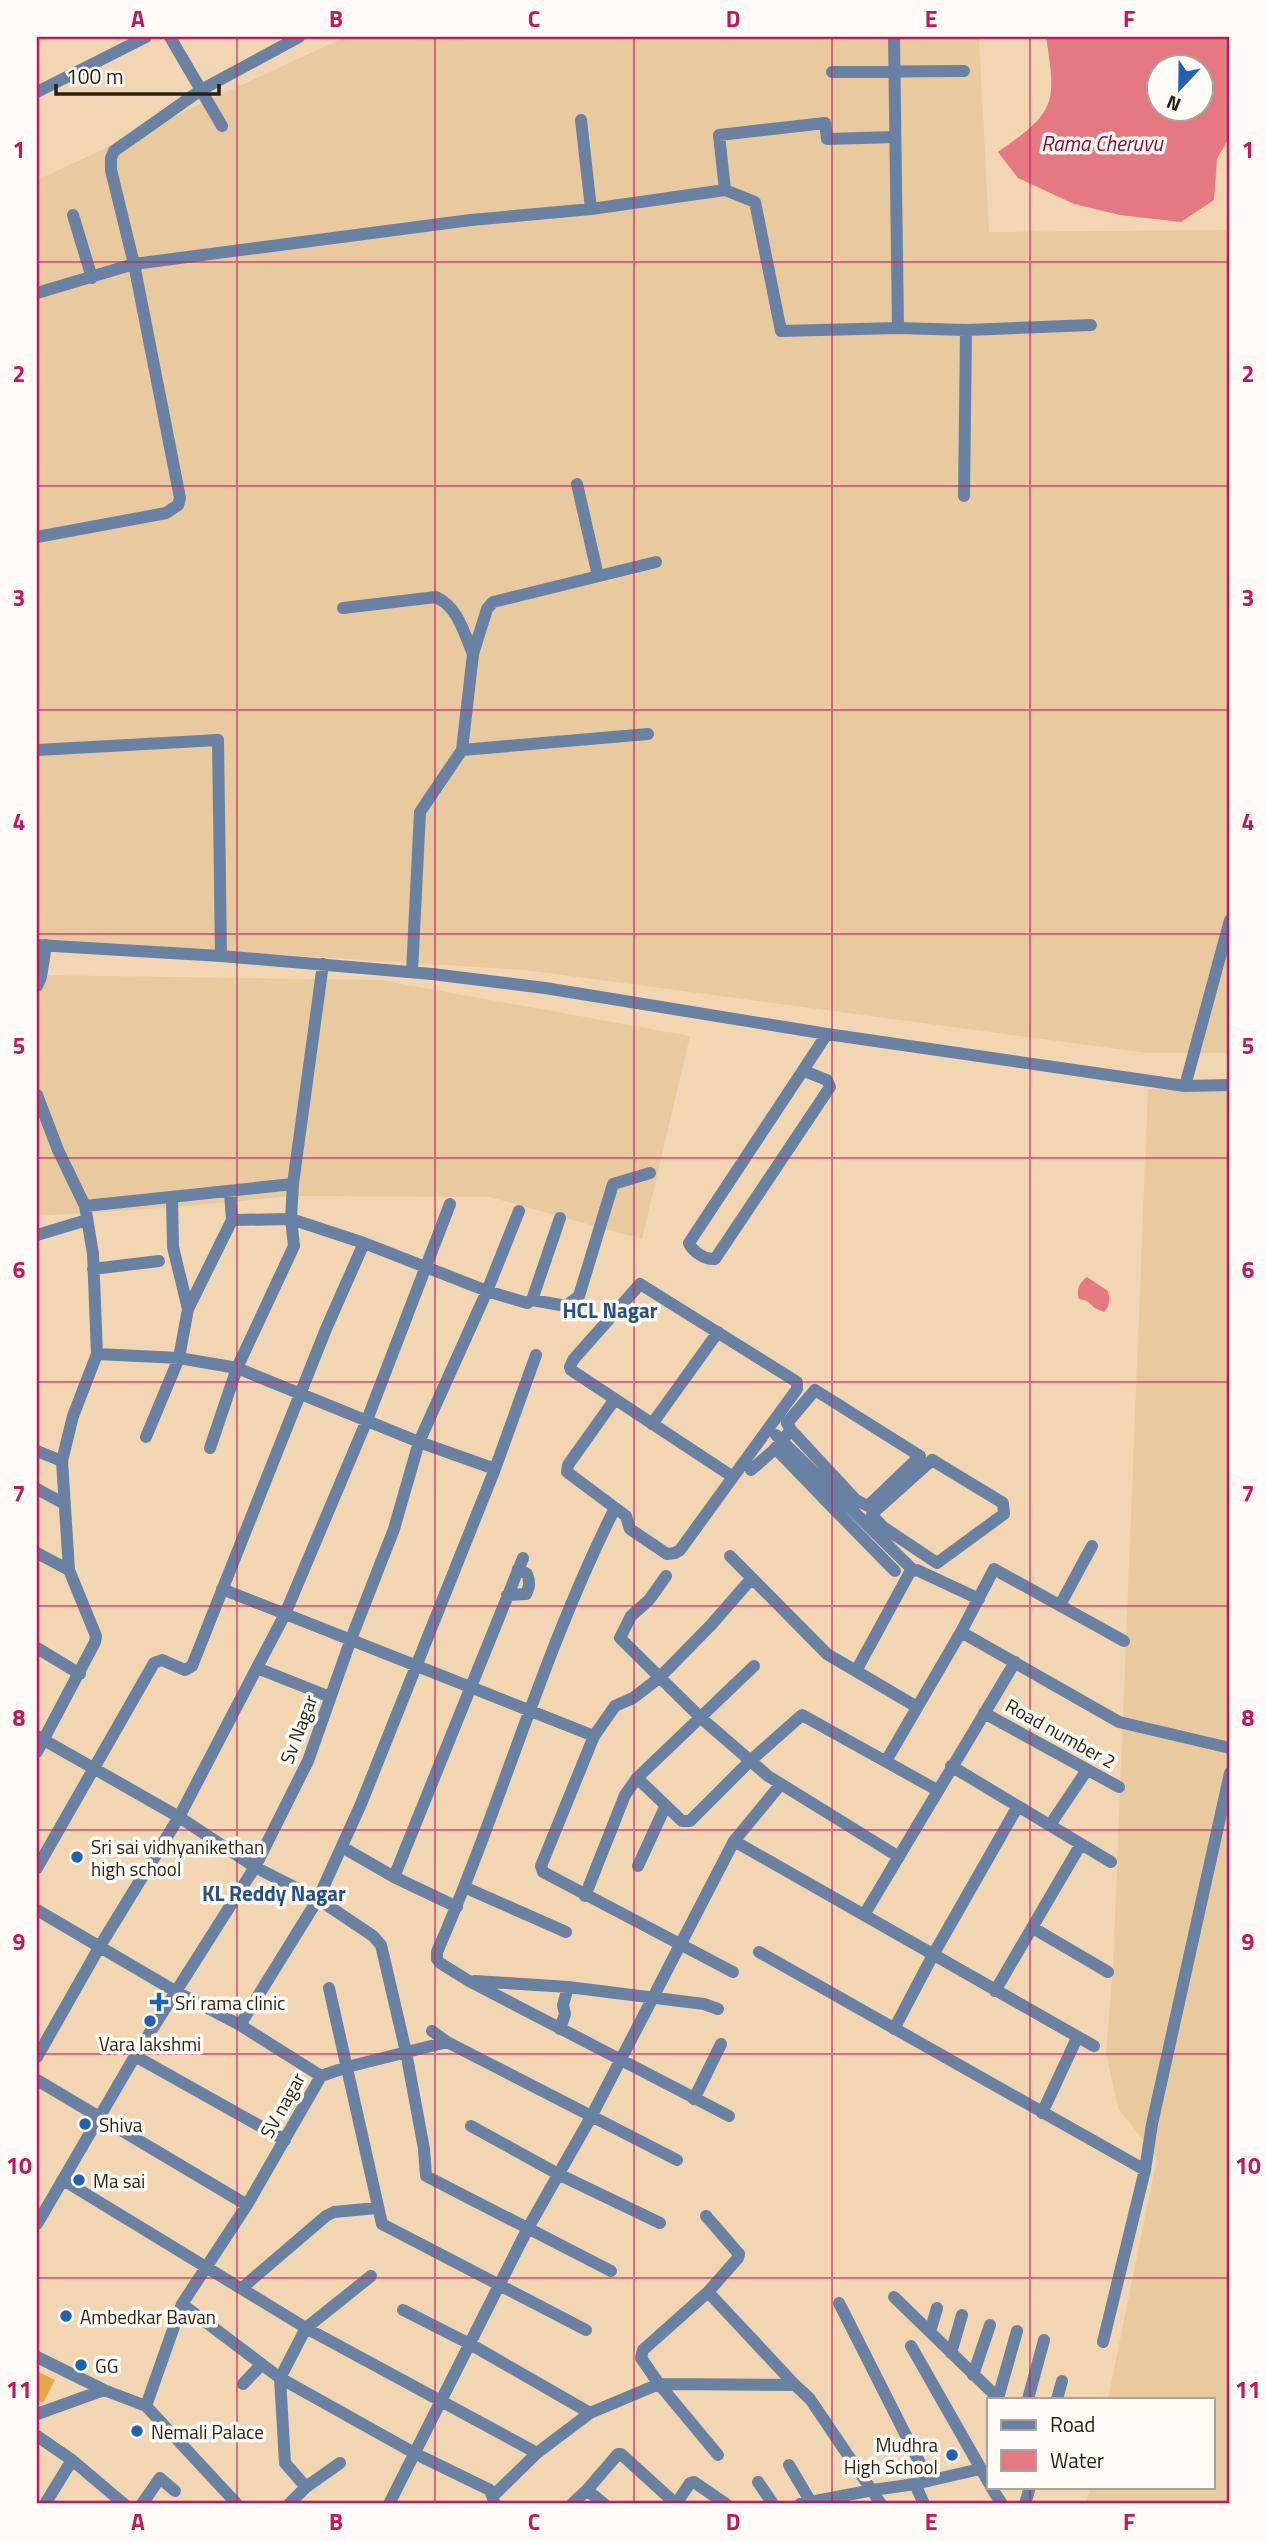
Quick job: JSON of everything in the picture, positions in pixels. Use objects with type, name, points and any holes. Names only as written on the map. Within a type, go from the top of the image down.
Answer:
[{"type":"street","points":[[37,93],[146,37]]},
{"type":"street","points":[[170,37],[222,126]]},
{"type":"street","points":[[37,537],[166,513],[178,505],[180,498],[134,264],[111,170],[114,150],[201,90],[299,37]]},
{"type":"street","points":[[894,37],[898,328]]},
{"type":"street","points":[[832,72],[964,71]]},
{"type":"street","points":[[581,120],[591,209]]},
{"type":"street","points":[[725,190],[719,135],[825,123],[827,139],[895,137]]},
{"type":"street","points":[[37,293],[134,264],[471,220],[591,209],[725,190],[755,202],[781,331],[898,328],[966,330],[1091,325]]},
{"type":"street","points":[[73,215],[92,278]]},
{"type":"street","points":[[964,496],[966,330]]},
{"type":"street","points":[[577,484],[598,576]]},
{"type":"street","points":[[412,972],[420,812],[462,750],[473,654],[487,609],[493,602],[656,562]]},
{"type":"street","points":[[342,608],[436,597],[447,602],[453,609],[473,654]]},
{"type":"street","points":[[462,750],[648,734]]},
{"type":"street","points":[[37,750],[218,740],[221,956]]},
{"type":"street","points":[[1185,1086],[1230,920]]},
{"type":"street","points":[[37,986],[43,966],[40,944],[323,964],[545,988],[827,1034],[1185,1086],[1230,1085]]},
{"type":"street","points":[[210,1448],[237,1368],[294,1246],[291,1219],[293,1184],[323,964]]},
{"type":"street","points":[[804,1071],[827,1080],[830,1087],[715,1259],[706,1258],[691,1248],[689,1243],[827,1034]]},
{"type":"street","points":[[37,1095],[58,1150],[85,1206],[93,1269],[97,1354],[73,1416],[62,1461],[69,1570],[96,1636],[80,1674],[39,1743],[94,1767],[179,1817],[255,1867],[318,1899],[373,1936],[381,1945],[406,2052],[424,2149],[426,2176],[611,2271]]},
{"type":"street","points":[[232,1220],[291,1219],[364,1243],[488,1291],[527,1303],[533,1300],[566,1306],[579,1296],[613,1184],[650,1173]]},
{"type":"street","points":[[85,1206],[293,1184]]},
{"type":"street","points":[[146,1437],[179,1358],[188,1309],[232,1220],[230,1192]]},
{"type":"street","points":[[172,1196],[173,1247],[188,1309]]},
{"type":"street","points":[[37,2057],[100,1946],[179,1817],[285,1614],[367,1420],[450,1204]]},
{"type":"street","name":"Sv Nagar","points":[[37,2224],[135,2056],[255,1867],[308,1761],[394,1529],[419,1442],[488,1291],[519,1211]]},
{"type":"street","points":[[533,1300],[561,1218]]},
{"type":"street","points":[[37,1235],[87,1220]]},
{"type":"street","points":[[37,1868],[154,1663],[162,1660],[190,1670],[326,1329],[364,1243]]},
{"type":"street","points":[[93,1269],[159,1261]]},
{"type":"street","points":[[615,1399],[567,1469],[572,1477],[626,1517],[631,1529],[667,1554],[675,1553],[733,1477],[797,1389],[797,1382],[640,1284],[573,1360],[571,1370],[615,1399],[652,1424],[733,1477]]},
{"type":"street","points":[[652,1424],[718,1332]]},
{"type":"street","points":[[97,1354],[179,1358],[237,1368],[419,1442],[495,1469]]},
{"type":"street","points":[[240,2025],[318,1899],[342,1847],[495,1469],[536,1355]]},
{"type":"street","points":[[751,1469],[782,1440],[787,1423],[815,1390],[920,1456],[868,1506],[847,1506]]},
{"type":"street","points":[[768,1428],[847,1506],[895,1571]]},
{"type":"street","points":[[37,1451],[62,1461]]},
{"type":"street","points":[[847,1506],[879,1530],[937,1563],[1004,1514],[1003,1503],[932,1460],[872,1515],[879,1530],[913,1570],[979,1599]]},
{"type":"street","points":[[37,1489],[63,1503]]},
{"type":"street","points":[[615,1508],[600,1537],[528,1710],[457,1907],[437,1952],[437,1959],[469,1981],[729,2116]]},
{"type":"street","points":[[1060,1605],[1092,1546]]},
{"type":"street","points":[[37,1553],[69,1570]]},
{"type":"street","points":[[730,1556],[827,1654],[917,1707]]},
{"type":"street","points":[[394,1877],[520,1563]]},
{"type":"street","points":[[886,1761],[961,1632],[994,1569],[1124,1640]]},
{"type":"street","points":[[856,1671],[908,1574],[913,1570]]},
{"type":"street","points":[[666,1576],[649,1600],[631,1616],[620,1638],[701,1718],[750,1761],[781,1784],[899,1857]]},
{"type":"street","points":[[733,1972],[585,1896],[543,1872],[541,1866],[594,1736],[615,1706],[633,1698],[659,1678],[752,1578]]},
{"type":"street","points":[[222,1590],[594,1736]]},
{"type":"street","points":[[961,1632],[1119,1722],[1230,1748]]},
{"type":"street","points":[[37,1648],[80,1674]]},
{"type":"street","points":[[864,1915],[1014,1662]]},
{"type":"street","points":[[585,1896],[625,1795],[637,1778],[754,1666]]},
{"type":"street","points":[[257,1668],[330,1697]]},
{"type":"street","name":"Road number 2","points":[[984,1713],[1119,1787]]},
{"type":"street","points":[[637,1778],[682,1821],[690,1821],[750,1761],[802,1715],[937,1790]]},
{"type":"street","points":[[951,1766],[1111,1862]]},
{"type":"street","points":[[1050,1825],[1087,1770]]},
{"type":"street","points":[[1103,2342],[1144,2170],[1230,1773]]},
{"type":"street","points":[[389,2504],[528,2228],[591,2117],[734,1841],[781,1784]]},
{"type":"street","points":[[894,2029],[1018,1806]]},
{"type":"street","points":[[638,1866],[666,1807]]},
{"type":"street","points":[[734,1841],[1094,2046]]},
{"type":"street","points":[[995,1991],[1081,1844]]},
{"type":"street","points":[[342,1847],[394,1877],[457,1907]]},
{"type":"street","points":[[464,1887],[566,1932]]},
{"type":"street","name":"SV nagar","points":[[37,1910],[175,1991],[240,2025],[321,2076],[247,2205],[182,2304],[146,2406]]},
{"type":"street","points":[[1033,1928],[1108,1972]]},
{"type":"street","points":[[759,1952],[1144,2170]]},
{"type":"street","points":[[469,1981],[568,1987],[704,2004],[718,2009]]},
{"type":"street","points":[[560,2029],[565,2014],[563,2005],[568,1987]]},
{"type":"street","points":[[329,1988],[380,2220],[385,2226],[586,2330]]},
{"type":"street","points":[[432,2031],[447,2042],[677,2160]]},
{"type":"street","points":[[1042,2113],[1077,2038]]},
{"type":"street","points":[[321,2076],[447,2042]]},
{"type":"street","points":[[694,2099],[721,2045]]},
{"type":"street","points":[[135,2056],[285,2140]]},
{"type":"street","points":[[37,2080],[247,2205]]},
{"type":"street","points":[[471,2126],[558,2174],[660,2223]]},
{"type":"street","points":[[63,2180],[306,2328],[537,2453]]},
{"type":"street","points":[[242,2288],[326,2216],[334,2212],[377,2208]]},
{"type":"street","points":[[706,2216],[739,2254],[734,2265],[643,2350],[641,2358],[718,2455]]},
{"type":"street","points":[[306,2487],[285,2463],[280,2378],[306,2328],[371,2276]]},
{"type":"street","points":[[708,2292],[810,2399],[881,2504]]},
{"type":"street","points":[[894,2297],[998,2398]]},
{"type":"street","points":[[839,2303],[929,2481]]},
{"type":"street","points":[[182,2304],[280,2378],[416,2454],[490,2490],[494,2500],[537,2453],[590,2413],[659,2384],[795,2385]]},
{"type":"street","points":[[930,2332],[937,2308]]},
{"type":"street","points":[[403,2310],[470,2344],[590,2413]]},
{"type":"street","points":[[951,2353],[962,2315]]},
{"type":"street","points":[[973,2375],[990,2325]]},
{"type":"street","points":[[999,2398],[1017,2331]]},
{"type":"street","points":[[1028,2398],[1044,2340]]},
{"type":"street","points":[[911,2346],[987,2480]]},
{"type":"street","points":[[37,2357],[104,2390],[146,2406],[237,2504]]},
{"type":"street","points":[[243,2384],[262,2364]]},
{"type":"street","points":[[1057,2398],[1062,2381]]},
{"type":"street","points":[[37,2414],[104,2390]]},
{"type":"street","points":[[37,2436],[72,2460],[124,2504]]},
{"type":"street","points":[[572,2504],[618,2454],[621,2454],[676,2504],[690,2483],[694,2482],[726,2504]]},
{"type":"street","points":[[45,2504],[72,2460]]},
{"type":"street","points":[[289,2504],[306,2487],[340,2463]]},
{"type":"street","points":[[789,2465],[807,2503],[915,2484],[980,2469]]},
{"type":"street","points":[[142,2504],[160,2478],[175,2491]]},
{"type":"street","points":[[758,2482],[773,2504]]},
{"type":"street","points":[[915,2484],[924,2504]]},
{"type":"street","points":[[992,2488],[1002,2504]]},
{"type":"street","points":[[587,2490],[604,2504]]},
{"type":"shaded area","points":[[345,37],[979,37],[989,232],[1230,230],[1230,1053],[1148,1053],[525,970],[37,940],[37,180]]},
{"type":"shaded area","points":[[37,975],[380,980],[690,1036],[642,1239],[490,1197],[294,1196],[37,1216]]},
{"type":"shaded area","points":[[1230,1088],[1230,2504],[1086,2504],[1090,2488],[1214,2488],[1214,2398],[1108,2398],[1157,2158],[1118,2108],[1106,2053],[1113,1968],[1148,1089]]},
{"type":"shaded area","points":[[37,2371],[55,2380],[43,2403],[37,2400]]},
{"type":"water","name":"Rama Cheruvu","points":[[1046,37],[1230,37],[1230,136],[1217,159],[1214,200],[1181,222],[1120,215],[1074,204],[1018,178],[998,152],[1041,116],[1048,105],[1051,78]]},
{"type":"water","points":[[1087,1277],[1108,1291],[1109,1302],[1104,1312],[1079,1299],[1079,1287]]},
{"type":"place","name":"Sri sai vidhyanikethan high school","points":[[77,1857]]},
{"type":"place","name":"Sri rama clinic","points":[[159,2002]]},
{"type":"place","name":"Vara lakshmi","points":[[150,2021]]},
{"type":"place","name":"Shiva","points":[[85,2124]]},
{"type":"place","name":"Ma sai","points":[[79,2180]]},
{"type":"place","name":"Ambedkar Bavan","points":[[66,2316]]},
{"type":"place","name":"GG","points":[[81,2365]]},
{"type":"place","name":"Nemali Palace","points":[[137,2431]]},
{"type":"place","name":"Mudhra High School","points":[[952,2455]]},
{"type":"district","name":"HCL Nagar","points":[[610,1310]]},
{"type":"district","name":"KL Reddy Nagar","points":[[274,1893]]}]
